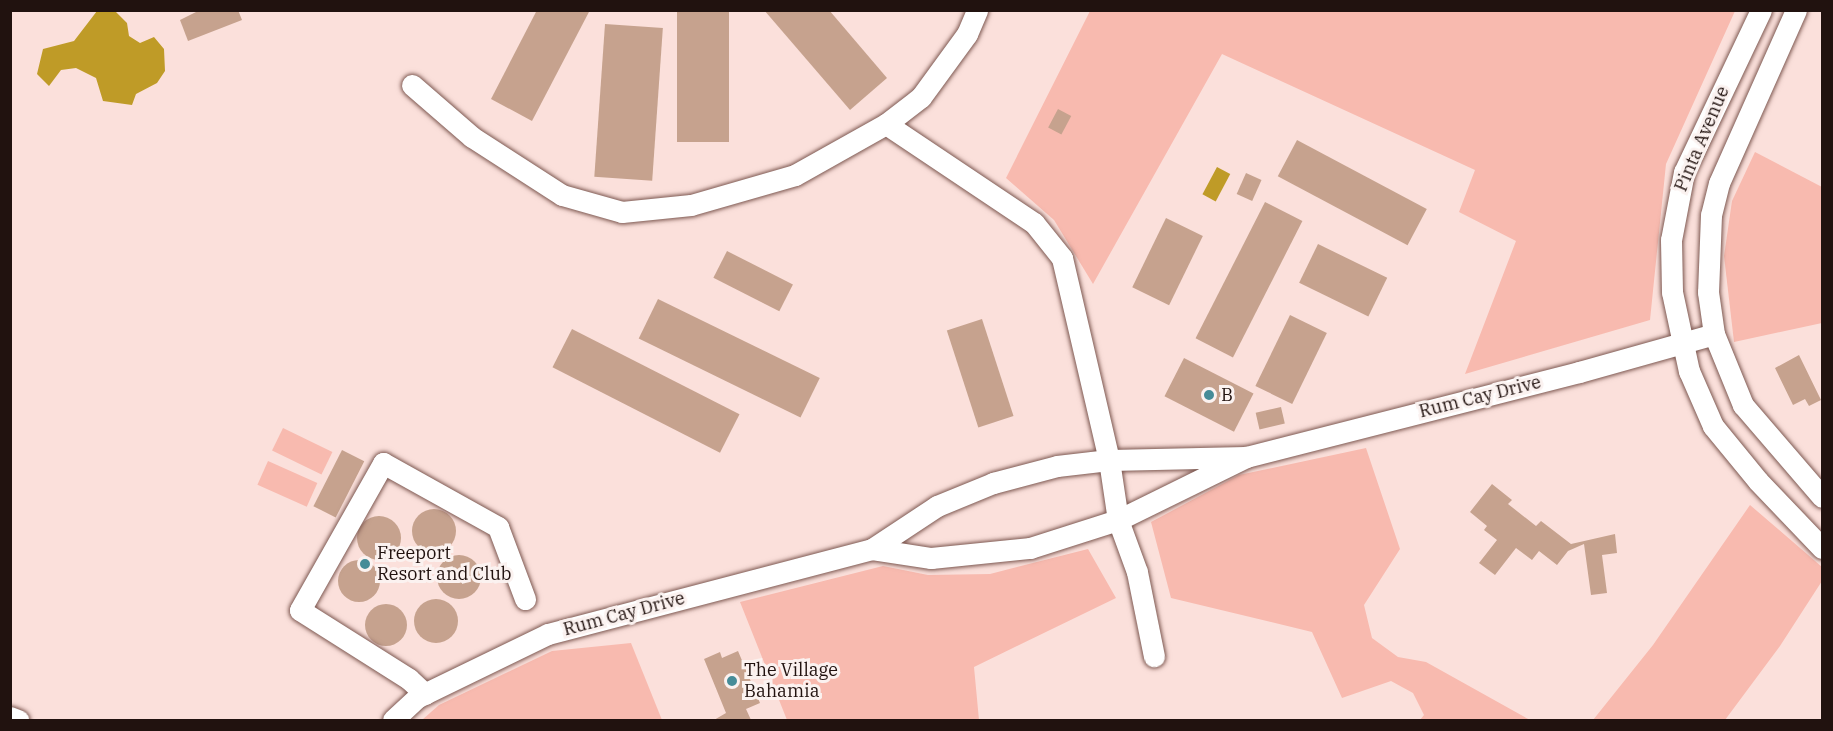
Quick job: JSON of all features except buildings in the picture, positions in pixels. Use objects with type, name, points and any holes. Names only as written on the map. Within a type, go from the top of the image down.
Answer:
[{"type":"street","points":[[412,85],[472,137],[515,168],[562,195],[622,212],[692,205],[795,175],[885,124],[921,97],[967,34],[977,10]]},
{"type":"street","name":"Pinta Avenue","points":[[1761,10],[1684,172],[1675,206],[1672,292],[1681,343],[1692,381],[1713,426],[1758,481],[1822,548]]},
{"type":"street","name":"Pinta Avenue","points":[[1796,10],[1719,183],[1708,248],[1714,334],[1743,405],[1822,497]]},
{"type":"street","points":[[885,124],[1034,224],[1062,258],[1109,460],[1118,520],[1137,572],[1154,656]]},
{"type":"street","name":"Rum Cay Drive","points":[[872,549],[931,558],[1030,548],[1118,520],[1246,457],[1714,334]]},
{"type":"street","name":"Rum Cay Drive","points":[[393,720],[425,694],[548,634],[872,549],[937,506],[993,483],[1057,466],[1109,460],[1246,457]]},
{"type":"street","points":[[425,694],[409,679],[300,610],[383,463],[498,526],[525,599]]},
{"type":"street","points":[[11,717],[18,720]]},
{"type":"shaded area","points":[[97,11],[116,12],[127,23],[129,36],[140,43],[154,37],[164,49],[165,71],[157,83],[136,94],[132,105],[103,101],[96,78],[76,68],[61,70],[49,86],[37,74],[43,49],[74,41]]},
{"type":"shaded area","points":[[1090,11],[1735,11],[1666,164],[1650,320],[1465,374],[1516,241],[1459,212],[1475,170],[1222,54],[1093,284],[1054,220],[1006,178]]},
{"type":"shaded area","points":[[1755,152],[1822,187],[1822,323],[1734,342],[1724,256],[1732,201]]},
{"type":"shaded area","points":[[1217,167],[1230,174],[1216,201],[1202,194]]},
{"type":"shaded area","points":[[283,428],[332,452],[321,475],[272,450]]},
{"type":"shaded area","points":[[1366,448],[1400,549],[1364,605],[1372,638],[1398,657],[1426,662],[1530,720],[1420,720],[1424,715],[1413,693],[1391,681],[1342,698],[1312,632],[1171,598],[1151,522],[1239,475]]},
{"type":"shaded area","points":[[268,461],[317,483],[307,507],[257,485]]},
{"type":"shaded area","points":[[1750,505],[1822,567],[1822,581],[1780,646],[1725,720],[1593,720],[1653,645]]},
{"type":"shaded area","points":[[1088,549],[1116,598],[974,667],[979,720],[787,720],[740,602],[883,566],[928,575],[990,574]]},
{"type":"shaded area","points":[[631,643],[662,720],[422,720],[439,705],[552,651]]},
{"type":"place","name":"B","points":[[1209,395]]},
{"type":"place","name":"Freeport Resort and Club","points":[[365,564]]},
{"type":"place","name":"The Village Bahamia","points":[[732,681]]}]
